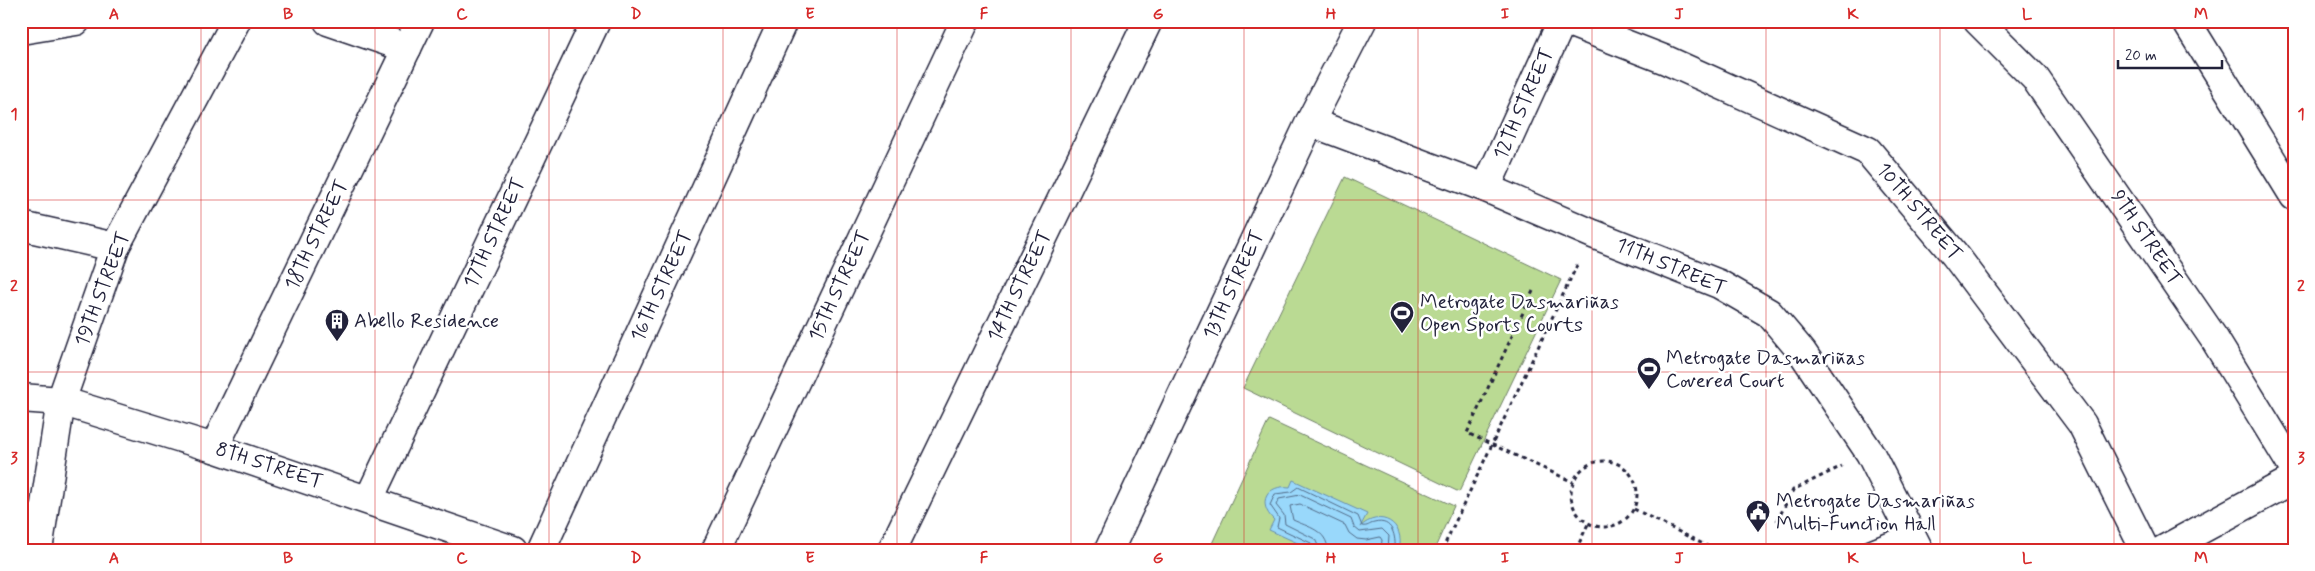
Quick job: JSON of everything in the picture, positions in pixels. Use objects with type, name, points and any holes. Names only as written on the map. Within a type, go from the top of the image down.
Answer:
[{"type":"street","points":[[21,30],[76,21]]},
{"type":"street","name":"19TH STREET","points":[[38,550],[61,401],[115,247],[236,21]]},
{"type":"street","points":[[328,21],[407,48]]},
{"type":"street","name":"18TH STREET","points":[[214,448],[420,21]]},
{"type":"street","name":"17TH STREET","points":[[369,499],[596,21]]},
{"type":"street","name":"16TH STREET","points":[[541,550],[783,21]]},
{"type":"street","name":"15TH STREET","points":[[716,550],[965,21]]},
{"type":"street","name":"14TH STREET","points":[[892,550],[1148,21]]},
{"type":"street","name":"13TH STREET","points":[[1108,550],[1310,122],[1362,21]]},
{"type":"street","name":"12TH STREET","points":[[1486,188],[1562,21]]},
{"type":"street","name":"10TH STREET","points":[[1566,21],[1666,60],[1868,151],[1955,255],[2082,424],[2145,550]]},
{"type":"street","name":"9TH STREET","points":[[1978,21],[2035,78],[2215,340],[2294,469]]},
{"type":"street","points":[[2186,21],[2294,196]]},
{"type":"street","name":"11TH STREET","points":[[1310,122],[1486,188],[1593,234],[1719,284],[1769,313],[1802,352],[1870,453],[1915,541]]},
{"type":"street","points":[[21,226],[115,247]]},
{"type":"street","name":"8TH STREET","points":[[21,398],[61,401],[214,448],[369,499],[513,550]]},
{"type":"street","points":[[2163,550],[2294,479]]},
{"type":"lane","points":[[1869,550],[1915,541]]},
{"type":"path","points":[[1442,550],[1593,234]]},
{"type":"path","points":[[1534,291],[1467,433],[1573,482]]},
{"type":"path","points":[[1777,521],[1793,490],[1870,453]]},
{"type":"path","points":[[1605,461],[1617,464],[1628,471],[1635,483],[1637,496],[1634,509],[1626,520],[1614,526],[1600,528],[1588,524],[1578,516],[1572,506],[1570,494],[1573,482],[1580,471],[1592,463],[1605,461]]},
{"type":"path","points":[[1634,509],[1709,547]]},
{"type":"path","points":[[1576,550],[1588,524]]},
{"type":"green space","name":"Metrogate Dasmariñas Open Sports Courts","points":[[1345,177],[1561,280],[1459,492],[1243,388]]},
{"type":"green space","points":[[1269,420],[1454,506],[1434,550],[1209,550]]},
{"type":"water","points":[[1293,480],[1367,514],[1360,527],[1368,521],[1376,519],[1390,521],[1399,532],[1399,550],[1313,550],[1269,530],[1274,520],[1266,507],[1265,501],[1267,496],[1275,488],[1290,487]]},
{"type":"place","name":"Metrogate Dasmariñas Open Sports Courts","points":[[1402,334]]},
{"type":"place","name":"Abello Residence","points":[[337,342]]},
{"type":"place","name":"Metrogate Dasmariñas Covered Court","points":[[1649,390]]},
{"type":"place","name":"Metrogate Dasmariñas Multi-Function Hall","points":[[1758,533]]}]
